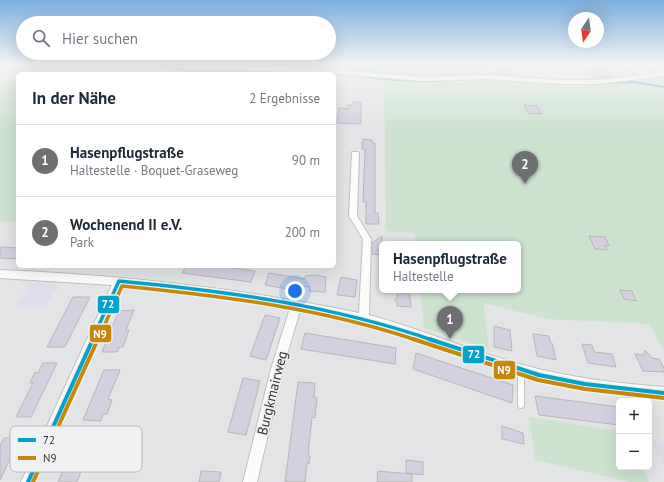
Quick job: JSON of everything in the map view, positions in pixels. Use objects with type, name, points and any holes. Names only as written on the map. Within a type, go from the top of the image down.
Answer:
[{"type":"street","points":[[355,154],[353,216],[367,239],[365,309],[362,319]]},
{"type":"street","points":[[0,274],[119,281],[207,290],[362,319],[407,331],[521,370],[585,384],[664,393]]},
{"type":"street","points":[[53,426],[119,281]]},
{"type":"street","name":"Burgkmairweg","points":[[250,482],[277,369],[296,306]]},
{"type":"street","points":[[28,482],[33,472]]},
{"type":"lane","points":[[521,370],[521,405]]},
{"type":"shaded area","points":[[30,283],[59,285],[45,307],[16,307]]},
{"type":"shaded area","points":[[652,441],[664,442],[664,466]]},
{"type":"green space","points":[[2,86],[16,86],[16,222],[0,221],[0,88]]},
{"type":"green space","points":[[383,86],[664,86],[664,351],[650,324],[547,319],[483,303],[489,349],[424,328],[420,293],[521,293],[521,241],[416,241],[415,233],[386,231]]},
{"type":"green space","points":[[529,417],[616,431],[616,470],[645,470],[649,482],[631,482],[535,460]]},
{"type":"building","points":[[353,102],[361,102],[361,124],[337,123],[339,108],[348,109],[348,105],[353,105]]},
{"type":"building","points":[[524,105],[537,106],[541,114],[528,113]]},
{"type":"building","points":[[363,139],[372,140],[372,143],[375,143],[375,213],[378,213],[379,224],[366,224],[366,202],[363,202],[365,149],[362,149]]},
{"type":"building","points":[[382,236],[382,241],[379,241],[379,255],[372,254],[372,243]]},
{"type":"building","points":[[589,236],[605,237],[609,246],[605,245],[607,250],[595,249]]},
{"type":"building","points":[[0,247],[16,248],[16,259],[0,258]]},
{"type":"building","points":[[185,268],[234,268],[255,271],[251,282],[182,273]]},
{"type":"building","points":[[269,273],[305,279],[305,276],[315,275],[326,277],[325,292],[309,291],[310,287],[294,286],[293,290],[265,285]]},
{"type":"building","points":[[341,277],[357,280],[355,297],[337,295]]},
{"type":"building","points":[[620,290],[632,291],[636,301],[624,299]]},
{"type":"building","points":[[398,293],[409,293],[411,307],[397,306],[397,302],[394,300],[397,298]]},
{"type":"building","points":[[73,297],[90,297],[65,347],[47,347]]},
{"type":"building","points":[[134,310],[126,330],[129,330],[123,347],[119,347],[117,352],[102,352],[119,311]]},
{"type":"building","points":[[265,315],[280,318],[266,360],[250,356]]},
{"type":"building","points":[[494,326],[510,330],[512,351],[494,347]]},
{"type":"building","points":[[305,333],[396,348],[395,364],[301,349]]},
{"type":"building","points":[[533,334],[549,336],[556,360],[537,356]]},
{"type":"building","points":[[582,344],[592,345],[594,352],[612,354],[616,367],[588,363]]},
{"type":"building","points":[[645,350],[652,358],[659,359],[664,368],[664,372],[643,371],[635,354],[644,355]]},
{"type":"building","points":[[416,353],[513,385],[512,403],[413,369]]},
{"type":"building","points":[[43,363],[57,363],[31,417],[16,417],[33,383],[30,383],[35,372],[38,373]]},
{"type":"building","points":[[104,370],[120,370],[108,399],[112,400],[107,414],[103,414],[101,421],[83,420]]},
{"type":"building","points":[[243,378],[260,381],[246,435],[228,432]]},
{"type":"building","points":[[298,382],[315,383],[314,397],[317,398],[315,418],[312,417],[308,455],[310,456],[309,464],[307,463],[305,482],[285,482]]},
{"type":"building","points":[[535,396],[616,407],[616,425],[539,415]]},
{"type":"building","points":[[502,426],[523,433],[524,444],[502,439]]},
{"type":"building","points":[[4,438],[10,438],[10,459],[0,480],[0,446]]},
{"type":"building","points":[[406,460],[423,462],[423,475],[406,473]]},
{"type":"building","points":[[201,471],[221,472],[219,482],[199,482]]},
{"type":"building","points":[[378,471],[412,474],[412,482],[377,482]]},
{"type":"building","points":[[62,472],[81,472],[77,482],[58,482]]},
{"type":"transit line","name":"72","points":[[53,426],[119,281],[218,292],[284,302],[381,324],[539,375],[585,384],[664,393]]},
{"type":"transit line","name":"N9","points":[[58,426],[122,286],[220,297],[318,313],[382,329],[538,380],[585,389],[664,398]]},
{"type":"transit line","name":"72","points":[[28,482],[33,472]]},
{"type":"transit line","name":"N9","points":[[33,482],[38,472]]},
{"type":"place","name":"Wochenend II e.V.","points":[[525,184]]},
{"type":"place","name":"Hasenpflugstraße","points":[[450,339]]}]
